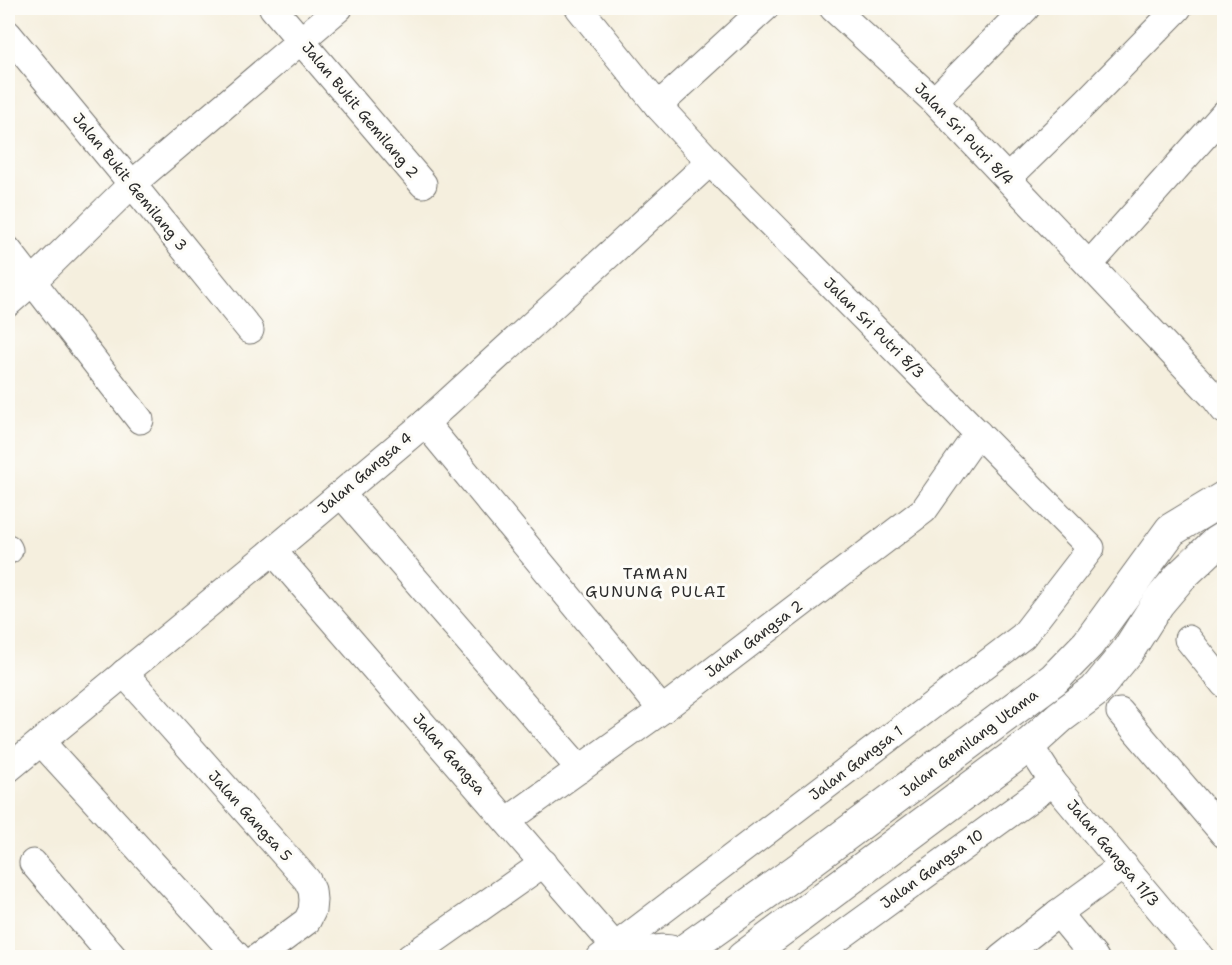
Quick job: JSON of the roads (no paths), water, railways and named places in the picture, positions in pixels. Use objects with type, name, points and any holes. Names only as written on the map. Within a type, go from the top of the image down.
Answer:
[{"type":"main road","name":"Jalan Gemilang Utama","points":[[682,956],[1054,679],[1088,644],[1171,530],[1224,498]]},
{"type":"main road","points":[[743,957],[1029,745],[1060,717],[1095,691],[1127,652],[1158,603],[1180,577],[1224,538]]},
{"type":"main road","points":[[620,955],[667,951],[682,956]]},
{"type":"street","name":"Jalan Bukit Gemilang 2","points":[[273,8],[423,184]]},
{"type":"street","points":[[8,303],[132,184],[339,8]]},
{"type":"street","name":"Jalan Sri Putri 8/3","points":[[579,8],[658,106],[710,162],[1091,548]]},
{"type":"street","points":[[658,106],[765,8]]},
{"type":"street","name":"Jalan Sri Putri 8/4","points":[[833,8],[934,101],[1089,265],[1221,398]]},
{"type":"street","points":[[934,101],[1026,8]]},
{"type":"street","points":[[1008,178],[1178,8]]},
{"type":"street","name":"Jalan Bukit Gemilang 3","points":[[8,34],[250,330]]},
{"type":"street","points":[[1089,265],[1224,114]]},
{"type":"street","name":"Jalan Gangsa 4","points":[[8,769],[425,423],[710,162]]},
{"type":"street","points":[[8,250],[140,420]]},
{"type":"street","points":[[425,423],[662,710]]},
{"type":"street","name":"Jalan Gangsa 2","points":[[507,821],[662,710],[924,510],[978,433]]},
{"type":"street","points":[[341,494],[580,769]]},
{"type":"street","name":"Jalan Gangsa 1","points":[[620,955],[1023,636],[1091,548]]},
{"type":"street","name":"Jalan Gangsa","points":[[273,551],[544,863],[620,955]]},
{"type":"street","points":[[1188,639],[1224,684]]},
{"type":"street","name":"Jalan Gangsa 5","points":[[124,673],[307,880],[312,890],[312,911],[307,921],[257,957]]},
{"type":"street","points":[[1120,712],[1224,834]]},
{"type":"street","points":[[41,742],[239,957]]},
{"type":"street","name":"Jalan Gangsa 11/3","points":[[1029,745],[1053,782],[1201,957]]},
{"type":"street","name":"Jalan Gangsa 10","points":[[812,957],[1053,782]]},
{"type":"street","points":[[33,862],[114,957]]},
{"type":"street","points":[[409,957],[544,863]]},
{"type":"street","points":[[1001,957],[1124,865]]},
{"type":"street","points":[[1058,913],[1095,957]]},
{"type":"street","points":[[792,922],[809,917],[822,917],[835,920],[851,928]]},
{"type":"district","name":"TAMAN GUNUNG PULAI","points":[[656,582]]}]
